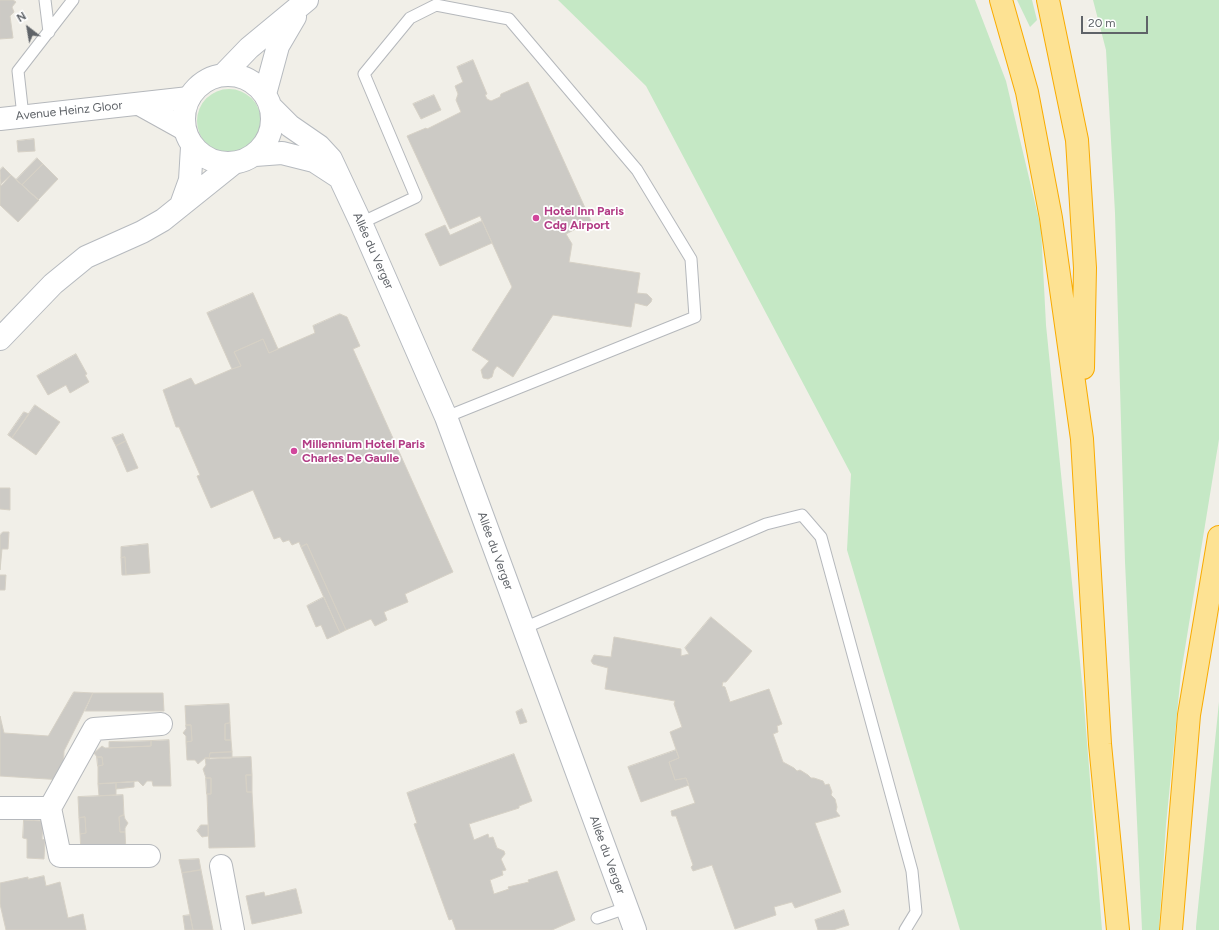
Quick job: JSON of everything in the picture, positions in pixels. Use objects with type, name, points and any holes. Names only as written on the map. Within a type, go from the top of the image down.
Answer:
[{"type":"highway","points":[[1001,0],[1027,92],[1051,218],[1082,439]]},
{"type":"highway","points":[[1048,0],[1077,140],[1085,268],[1082,439],[1100,744],[1118,930]]},
{"type":"highway","points":[[1171,930],[1189,715],[1219,537]]},
{"type":"street","points":[[223,75],[249,48],[303,4]]},
{"type":"street","points":[[188,138],[201,155],[212,161],[227,164],[242,162],[255,154],[265,144],[271,130],[272,118],[268,101],[278,46],[303,4]]},
{"type":"street","points":[[180,206],[190,180],[188,138],[184,111],[189,98],[202,83],[212,77],[235,75],[256,85],[268,101]]},
{"type":"street","name":"Avenue Heinz Gloor","points":[[0,119],[189,98]]},
{"type":"street","name":"Allée du Verger","points":[[268,101],[290,126],[319,146],[331,159],[361,223],[446,417],[635,930]]},
{"type":"street","name":"Avenue Heinz Gloor","points":[[139,104],[188,138]]},
{"type":"street","points":[[255,154],[282,153],[314,161],[340,178]]},
{"type":"street","points":[[0,339],[53,284],[86,257],[142,232],[163,220],[234,163]]},
{"type":"street","points":[[148,856],[60,856],[50,808],[94,729],[162,724]]},
{"type":"street","points":[[0,808],[50,808]]},
{"type":"street","points":[[221,866],[233,930]]},
{"type":"lane","points":[[45,0],[49,32]]},
{"type":"lane","points":[[23,116],[18,71],[73,0]]},
{"type":"lane","points":[[361,223],[416,197],[364,74],[410,18],[436,5],[509,19],[637,170],[691,259],[695,317],[446,417]]},
{"type":"lane","points":[[524,628],[766,524],[802,515],[821,538],[912,871],[916,912],[905,930]]},
{"type":"lane","points":[[597,918],[626,908]]},
{"type":"green space","points":[[558,0],[975,0],[1006,81],[1041,228],[1046,325],[1083,692],[1102,930],[960,930],[847,550],[851,474],[646,86]]},
{"type":"green space","points":[[1017,0],[1032,0],[1037,20],[1030,27]]},
{"type":"green space","points":[[1093,0],[1219,0],[1219,439],[1181,673],[1166,825],[1159,930],[1142,930],[1125,562],[1115,213],[1106,50]]},
{"type":"green space","points":[[229,89],[241,91],[252,98],[259,109],[261,121],[259,133],[252,144],[241,151],[229,153],[217,151],[206,144],[199,133],[197,121],[199,109],[206,98],[217,91]]},
{"type":"green space","points":[[1219,702],[1219,930],[1196,930],[1196,927]]},
{"type":"building","points":[[0,0],[13,0],[16,2],[12,7],[14,12],[10,16],[13,38],[0,39]]},
{"type":"building","name":"Hotel Inn Paris Cdg Airport","points":[[473,60],[487,94],[485,95],[487,99],[491,101],[500,97],[501,94],[528,82],[591,221],[566,234],[572,244],[569,262],[640,273],[637,293],[647,294],[652,299],[647,306],[635,303],[631,327],[553,315],[513,377],[497,366],[492,377],[488,379],[483,378],[481,370],[489,361],[472,350],[512,287],[480,216],[450,229],[407,136],[426,128],[427,129],[461,112],[456,100],[458,94],[455,86],[463,82],[457,67]]},
{"type":"building","points":[[434,95],[441,110],[421,119],[413,104]]},
{"type":"building","points":[[34,139],[35,151],[18,152],[17,141]]},
{"type":"building","points":[[37,158],[43,164],[22,185],[16,180]]},
{"type":"building","points":[[43,164],[58,179],[38,200],[22,185]]},
{"type":"building","points":[[3,167],[11,175],[1,186],[0,170]]},
{"type":"building","points":[[11,175],[39,200],[18,222],[0,205],[0,185]]},
{"type":"building","points":[[482,221],[492,243],[440,266],[425,234],[445,225],[450,235]]},
{"type":"building","points":[[253,293],[278,349],[269,353],[263,339],[234,352],[241,366],[232,369],[207,313]]},
{"type":"building","name":"Millennium Hotel Paris Charles De Gaulle","points":[[340,314],[347,317],[360,346],[353,349],[453,572],[405,594],[408,602],[384,612],[387,620],[375,626],[371,619],[346,630],[307,544],[301,547],[299,542],[292,545],[289,540],[283,542],[280,537],[274,539],[253,490],[211,508],[197,476],[200,475],[179,427],[176,427],[163,390],[191,378],[195,385],[241,366],[234,352],[263,339],[269,353],[315,333],[313,326]]},
{"type":"building","points":[[76,354],[87,374],[85,375],[89,382],[70,393],[66,385],[48,395],[37,376]]},
{"type":"building","points":[[35,405],[60,422],[36,455],[12,438]]},
{"type":"building","points":[[24,412],[29,414],[12,438],[8,435]]},
{"type":"building","points":[[123,434],[126,441],[116,446],[112,438]]},
{"type":"building","points":[[126,441],[138,468],[127,472],[116,446]]},
{"type":"building","points":[[0,488],[10,488],[10,510],[0,509]]},
{"type":"building","points":[[3,532],[9,532],[8,549],[2,549],[0,570],[0,535]]},
{"type":"building","points":[[148,544],[150,573],[126,575],[125,557],[121,558],[121,547]]},
{"type":"building","points":[[307,544],[346,630],[340,633],[301,547]]},
{"type":"building","points":[[125,557],[126,575],[122,575],[121,558]]},
{"type":"building","points":[[0,575],[6,575],[5,590],[0,590]]},
{"type":"building","points":[[324,597],[340,633],[327,639],[321,625],[316,627],[307,606]]},
{"type":"building","points":[[711,617],[752,651],[726,682],[723,682],[722,686],[725,687],[730,702],[769,689],[782,724],[777,726],[778,732],[773,734],[783,762],[797,771],[800,770],[811,778],[823,781],[825,785],[829,784],[832,792],[831,795],[835,799],[837,807],[836,811],[840,816],[815,823],[841,892],[795,908],[792,902],[774,907],[776,915],[735,929],[712,865],[693,871],[691,867],[693,865],[676,816],[672,816],[671,811],[695,803],[686,778],[675,780],[669,762],[679,758],[670,732],[682,727],[674,704],[675,701],[605,689],[608,668],[593,664],[591,661],[594,655],[611,657],[614,637],[681,649],[681,656],[689,654],[685,648]]},
{"type":"building","points":[[74,692],[93,693],[64,751],[63,780],[0,776],[0,716],[4,733],[48,736]]},
{"type":"building","points":[[93,693],[163,693],[164,711],[85,711]]},
{"type":"building","points":[[229,704],[230,723],[225,724],[225,740],[231,740],[232,752],[210,753],[209,759],[205,758],[198,764],[195,760],[187,760],[186,742],[192,741],[191,725],[186,725],[185,706]]},
{"type":"building","points":[[522,709],[527,722],[520,724],[516,712]]},
{"type":"building","points":[[230,723],[231,740],[225,740],[225,724]]},
{"type":"building","points":[[186,725],[191,725],[192,741],[186,742],[186,736],[183,733],[186,729]]},
{"type":"building","points":[[169,740],[171,786],[153,786],[152,781],[147,781],[143,786],[138,781],[98,784],[98,766],[103,765],[102,757],[97,757],[94,753],[102,746],[105,748],[151,746],[151,741]]},
{"type":"building","points":[[151,741],[151,746],[109,748],[109,742]]},
{"type":"building","points":[[676,750],[679,758],[669,762],[675,780],[686,778],[689,785],[641,802],[628,767]]},
{"type":"building","points":[[232,752],[232,758],[209,759],[210,753]]},
{"type":"building","points":[[514,754],[532,801],[519,806],[519,808],[469,824],[474,840],[488,834],[489,838],[493,837],[497,848],[504,851],[505,854],[501,859],[506,870],[502,871],[503,875],[490,880],[494,894],[509,889],[508,887],[529,882],[528,880],[557,871],[575,920],[552,930],[456,930],[452,919],[449,920],[414,824],[417,823],[407,793]]},
{"type":"building","points":[[97,757],[102,757],[103,765],[98,766]]},
{"type":"building","points":[[251,757],[252,775],[246,775],[247,792],[252,792],[255,847],[209,848],[207,794],[211,794],[211,778],[206,778],[203,769],[206,765],[205,758]]},
{"type":"building","points":[[246,775],[252,775],[252,792],[247,792]]},
{"type":"building","points":[[206,778],[211,778],[211,794],[207,794]]},
{"type":"building","points":[[134,782],[134,787],[116,789],[116,783]]},
{"type":"building","points":[[116,783],[116,795],[99,796],[98,784]]},
{"type":"building","points":[[123,795],[124,815],[119,817],[120,832],[125,832],[126,851],[81,853],[80,834],[86,833],[85,817],[79,818],[78,797]]},
{"type":"building","points":[[124,815],[128,823],[125,828],[125,832],[120,832],[119,817]]},
{"type":"building","points":[[85,817],[86,833],[80,834],[79,818]]},
{"type":"building","points":[[24,820],[43,821],[42,839],[45,840],[44,859],[27,858],[27,839],[23,838]]},
{"type":"building","points":[[201,825],[208,825],[208,836],[202,837],[197,831]]},
{"type":"building","points":[[199,859],[201,870],[182,873],[179,860]]},
{"type":"building","points":[[201,870],[213,930],[193,930],[182,873]]},
{"type":"building","points":[[44,876],[46,886],[60,882],[68,918],[83,914],[86,930],[6,930],[0,904],[0,883],[28,877],[28,879]]},
{"type":"building","points":[[296,889],[302,913],[252,924],[246,896],[264,892],[265,896]]},
{"type":"building","points":[[844,910],[849,925],[833,930],[818,930],[815,920]]},
{"type":"building","points":[[190,915],[193,930],[185,930],[183,916]]},
{"type":"place","name":"Hotel Inn Paris Cdg Airport","points":[[536,218]]},
{"type":"place","name":"Millennium Hotel Paris Charles De Gaulle","points":[[294,451]]}]
